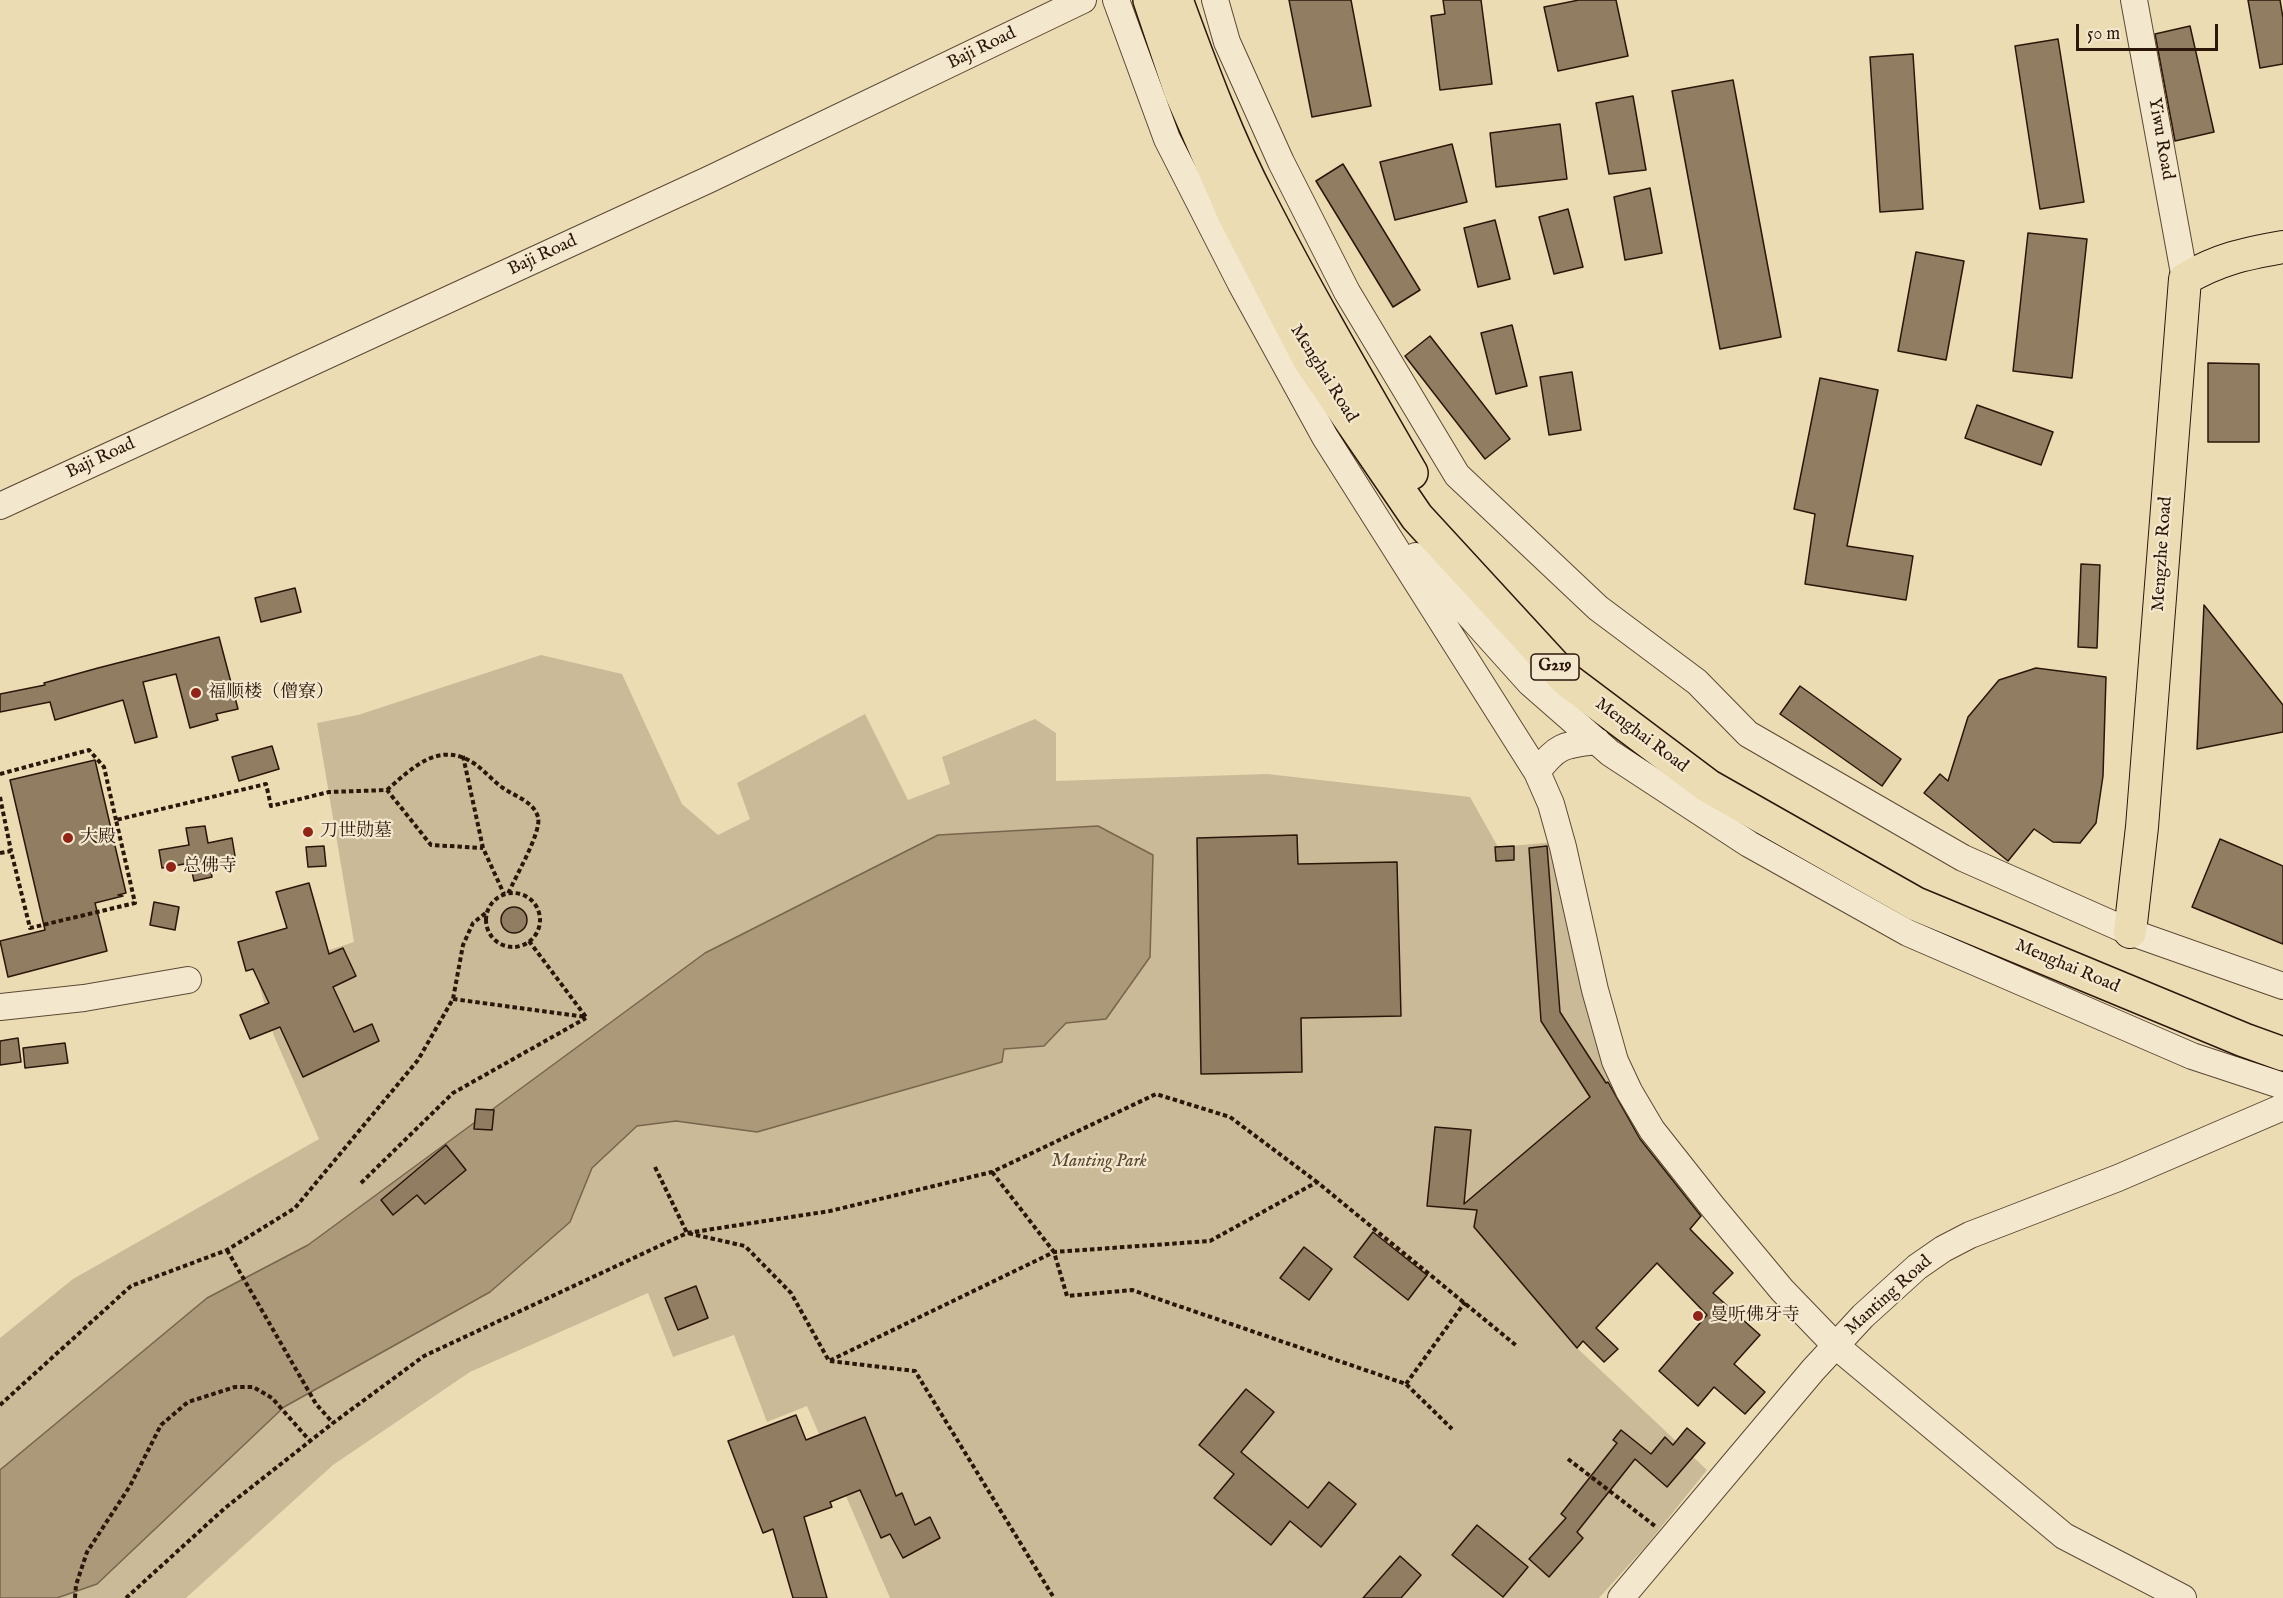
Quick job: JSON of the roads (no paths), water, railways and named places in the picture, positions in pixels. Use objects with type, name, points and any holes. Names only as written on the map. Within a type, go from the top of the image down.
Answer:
[{"type":"highway","name":"Menghai Road","points":[[1150,0],[1181,92],[1234,214],[1309,359],[1338,429],[1567,680],[1708,786],[1916,904],[2261,1032]]},
{"type":"highway","name":"Menghai Road","points":[[1176,0],[1205,80],[1259,200],[1336,342],[1427,501],[1572,656],[1733,780],[1912,880],[2261,1032],[2283,1054]]},
{"type":"main road","points":[[2185,279],[2209,265],[2236,255],[2283,247]]},
{"type":"main road","name":"Mengzhe Road","points":[[2130,932],[2142,827],[2185,279]]},
{"type":"street","name":"Baji Road","points":[[0,506],[710,179],[1083,0]]},
{"type":"street","points":[[1116,0],[1167,139],[1241,284],[1338,429],[1421,564],[1530,683],[1610,753],[1749,844],[1908,933],[2192,1056],[2283,1086]]},
{"type":"street","points":[[1215,0],[1227,42],[1281,162],[1347,292],[1457,475],[1598,608],[1697,682],[1748,734],[1963,858],[2130,932],[2283,986]]},
{"type":"street","name":"Yiwu Road","points":[[2134,0],[2185,279]]},
{"type":"street","points":[[1338,429],[1537,772],[1551,804],[1563,846],[1605,1029],[1615,1061],[1629,1091],[1652,1130],[1788,1298],[1836,1346],[2064,1536],[2183,1598]]},
{"type":"street","points":[[1537,772],[1552,753],[1570,744],[1597,741]]},
{"type":"street","points":[[0,1006],[107,995],[188,980]]},
{"type":"street","name":"Manting Road","points":[[1621,1598],[1836,1346],[1895,1286],[1943,1249],[1971,1235],[2118,1178],[2283,1107]]},
{"type":"place","name":"福顺楼（僧寮）","points":[[196,693]]},
{"type":"place","name":"刀世勋墓","points":[[308,832]]},
{"type":"place","name":"大殿","points":[[68,838]]},
{"type":"place","name":"总佛寺","points":[[171,867]]},
{"type":"place","name":"曼听佛牙寺","points":[[1698,1316]]},
{"type":"park label","name":"Manting Park","points":[[1099,1162]]}]
